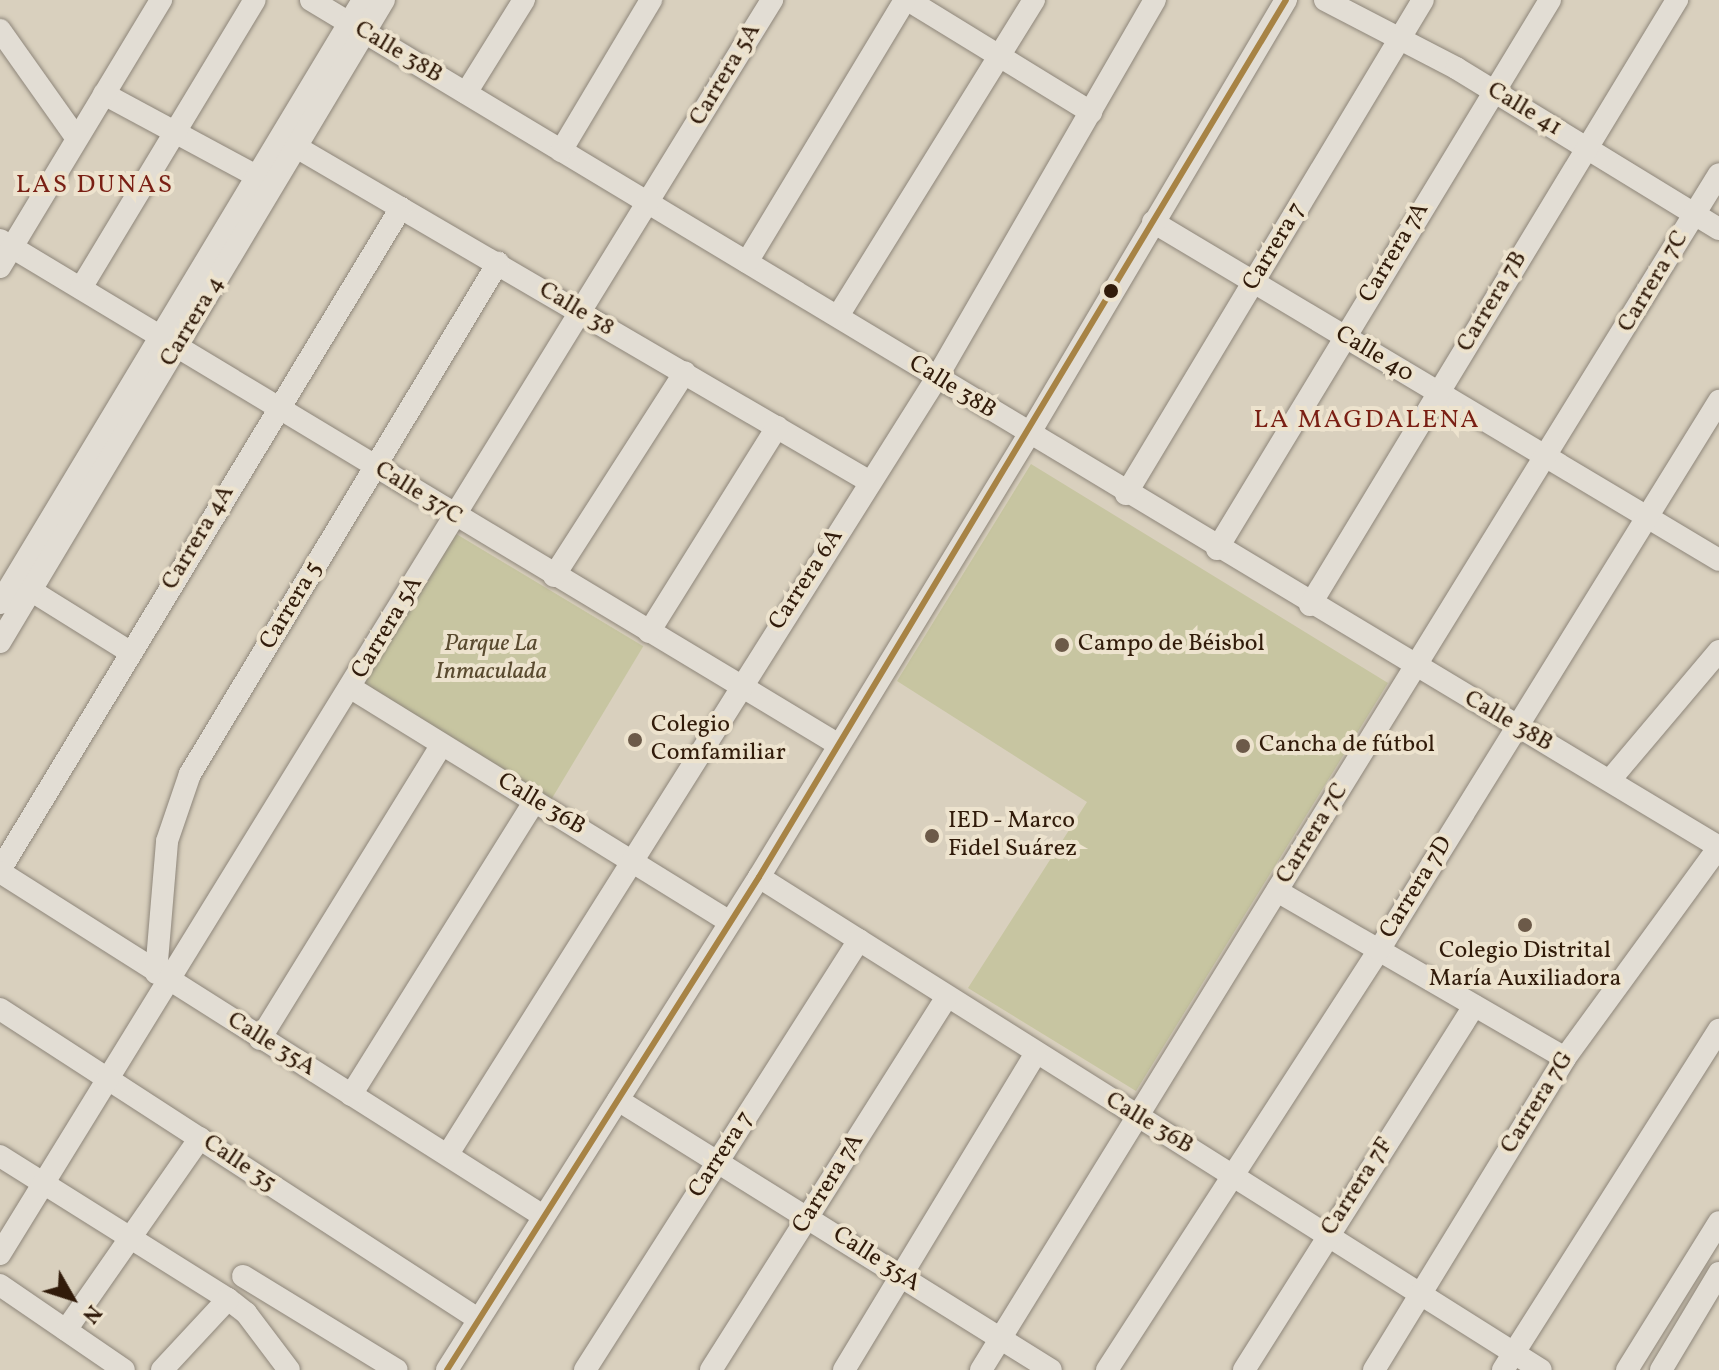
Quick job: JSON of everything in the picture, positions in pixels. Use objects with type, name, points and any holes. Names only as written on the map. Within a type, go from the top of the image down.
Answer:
[{"type":"street","points":[[0,267],[6,243],[104,94],[161,0]]},
{"type":"street","points":[[81,288],[255,0]]},
{"type":"street","name":"Calle 38B","points":[[311,0],[838,316],[1028,436],[1415,669],[1610,780],[1719,847]]},
{"type":"street","name":"Carrera 4","points":[[356,28],[363,0]]},
{"type":"street","name":"Carrera 4","points":[[0,642],[22,585],[290,143],[356,28],[384,0]]},
{"type":"street","points":[[466,93],[524,0]]},
{"type":"street","points":[[561,151],[651,0]]},
{"type":"street","name":"Carrera 5A","points":[[0,1254],[110,1077],[162,977],[351,688],[582,316],[772,0]]},
{"type":"street","points":[[747,262],[906,0],[1091,112]]},
{"type":"street","points":[[838,316],[1034,0]]},
{"type":"street","name":"Carrera 6A","points":[[448,1154],[630,858],[936,379],[1155,0]]},
{"type":"street","points":[[447,1370],[759,877],[1028,436],[1286,0]]},
{"type":"street","name":"Calle 41","points":[[1325,0],[1494,92],[1719,229]]},
{"type":"street","name":"Carrera 7","points":[[1126,494],[1423,0]]},
{"type":"street","name":"Carrera 7A","points":[[1217,549],[1550,0]]},
{"type":"street","name":"Carrera 7B","points":[[1310,605],[1677,0]]},
{"type":"street","points":[[0,30],[75,136]]},
{"type":"street","points":[[104,94],[258,177]]},
{"type":"street","name":"Carrera 4","points":[[168,342],[258,177],[290,143]]},
{"type":"street","name":"Calle 38","points":[[290,143],[870,482]]},
{"type":"street","name":"Carrera 7C","points":[[981,1370],[1134,1115],[1548,458],[1719,174]]},
{"type":"street","name":"Carrera 4A","points":[[0,871],[401,208]]},
{"type":"street","name":"Calle 40","points":[[1153,222],[1719,560]]},
{"type":"street","name":"Calle 37C","points":[[6,243],[455,517],[839,745]]},
{"type":"street","name":"Carrera 5","points":[[162,977],[167,841],[190,774],[498,263]]},
{"type":"street","points":[[554,576],[685,372]]},
{"type":"street","name":"Carrera 7D","points":[[1107,1370],[1379,950],[1719,401]]},
{"type":"street","points":[[649,632],[777,427]]},
{"type":"street","points":[[22,585],[130,652]]},
{"type":"street","name":"Carrera 4","points":[[0,603],[22,585]]},
{"type":"street","points":[[1610,780],[1719,651]]},
{"type":"street","name":"Calle 36B","points":[[351,688],[730,922]]},
{"type":"street","points":[[260,1039],[441,746]]},
{"type":"street","points":[[351,1095],[535,801]]},
{"type":"street","name":"Carrera 7G","points":[[1374,1370],[1565,1058],[1719,847]]},
{"type":"street","name":"Calle 35A","points":[[0,871],[162,977],[543,1216]]},
{"type":"street","name":"Calle 36B","points":[[759,877],[946,998],[1420,1294],[1508,1362],[1541,1370]]},
{"type":"street","points":[[1277,891],[1565,1058]]},
{"type":"street","name":"Carrera 7","points":[[585,1370],[859,940]]},
{"type":"street","name":"Carrera 7A","points":[[711,1370],[946,998]]},
{"type":"street","name":"Carrera 7F","points":[[1244,1370],[1474,1006]]},
{"type":"street","name":"Calle 35","points":[[0,1009],[110,1077],[478,1319]]},
{"type":"street","points":[[1508,1362],[1719,1030]]},
{"type":"street","points":[[844,1370],[1035,1054]]},
{"type":"street","name":"Calle 35A","points":[[618,1100],[1051,1370]]},
{"type":"street","points":[[66,1330],[200,1138]]},
{"type":"street","points":[[0,1156],[228,1299],[246,1313],[289,1370]]},
{"type":"street","points":[[1639,1366],[1719,1222]]},
{"type":"street","points":[[1661,1370],[1719,1273]]},
{"type":"street","points":[[243,1276],[397,1370]]},
{"type":"street","points":[[0,1285],[124,1370]]},
{"type":"street","points":[[162,1370],[228,1299]]},
{"type":"green space","points":[[1031,464],[1388,683],[1136,1091],[968,988],[1087,802],[897,681]]},
{"type":"green space","name":"Parque La Inmaculada","points":[[453,532],[643,646],[550,801],[360,687]]},
{"type":"transit line","points":[[447,1370],[759,877],[1286,0]]},
{"type":"place","name":"Campo de Béisbol","points":[[1062,645]]},
{"type":"place","name":"Colegio Comfamiliar","points":[[635,740]]},
{"type":"place","name":"Cancha de fútbol","points":[[1243,746]]},
{"type":"place","name":"IED - Marco Fidel Suárez","points":[[932,836]]},
{"type":"place","name":"Colegio Distrital María Auxiliadora","points":[[1525,925]]},
{"type":"district","name":"LAS DUNAS","points":[[95,186]]},
{"type":"district","name":"LA MAGDALENA","points":[[1367,421]]}]
